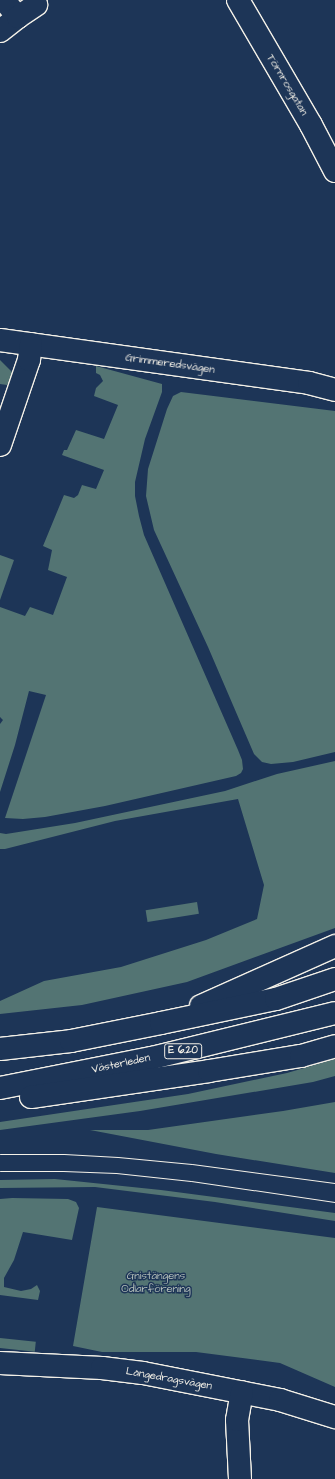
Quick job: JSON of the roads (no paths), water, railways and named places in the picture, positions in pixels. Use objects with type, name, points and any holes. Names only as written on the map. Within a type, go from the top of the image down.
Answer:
[{"type":"main road","points":[[4,0],[18,16]]},
{"type":"main road","name":"Törnrosgatan","points":[[238,0],[311,125],[335,171]]},
{"type":"main road","points":[[0,32],[18,16],[36,5]]},
{"type":"main road","name":"Grimmeredsvägen","points":[[0,340],[309,383],[335,390]]},
{"type":"main road","points":[[0,445],[29,360],[32,344]]},
{"type":"main road","name":"Grimmeredsvägen","points":[[309,383],[335,375]]},
{"type":"main road","points":[[161,1023],[335,946]]},
{"type":"main road","points":[[0,1049],[71,1041],[276,999],[335,979]]},
{"type":"main road","name":"Västerleden","points":[[0,1088],[152,1058],[335,1013]]},
{"type":"main road","points":[[0,1097],[34,1096],[209,1071],[301,1056],[335,1046]]},
{"type":"main road","name":"Långedragsvägen","points":[[0,1362],[102,1368],[151,1375],[280,1400],[335,1416]]},
{"type":"main road","points":[[240,1479],[237,1420],[242,1392]]},
{"type":"tram line","points":[[0,1154],[64,1154],[118,1157],[192,1164],[335,1183]]},
{"type":"tram line","points":[[0,1171],[116,1173],[191,1181],[335,1202]]},
{"type":"park label","name":"Gnistängens Odlarförening","points":[[156,1283]]}]
